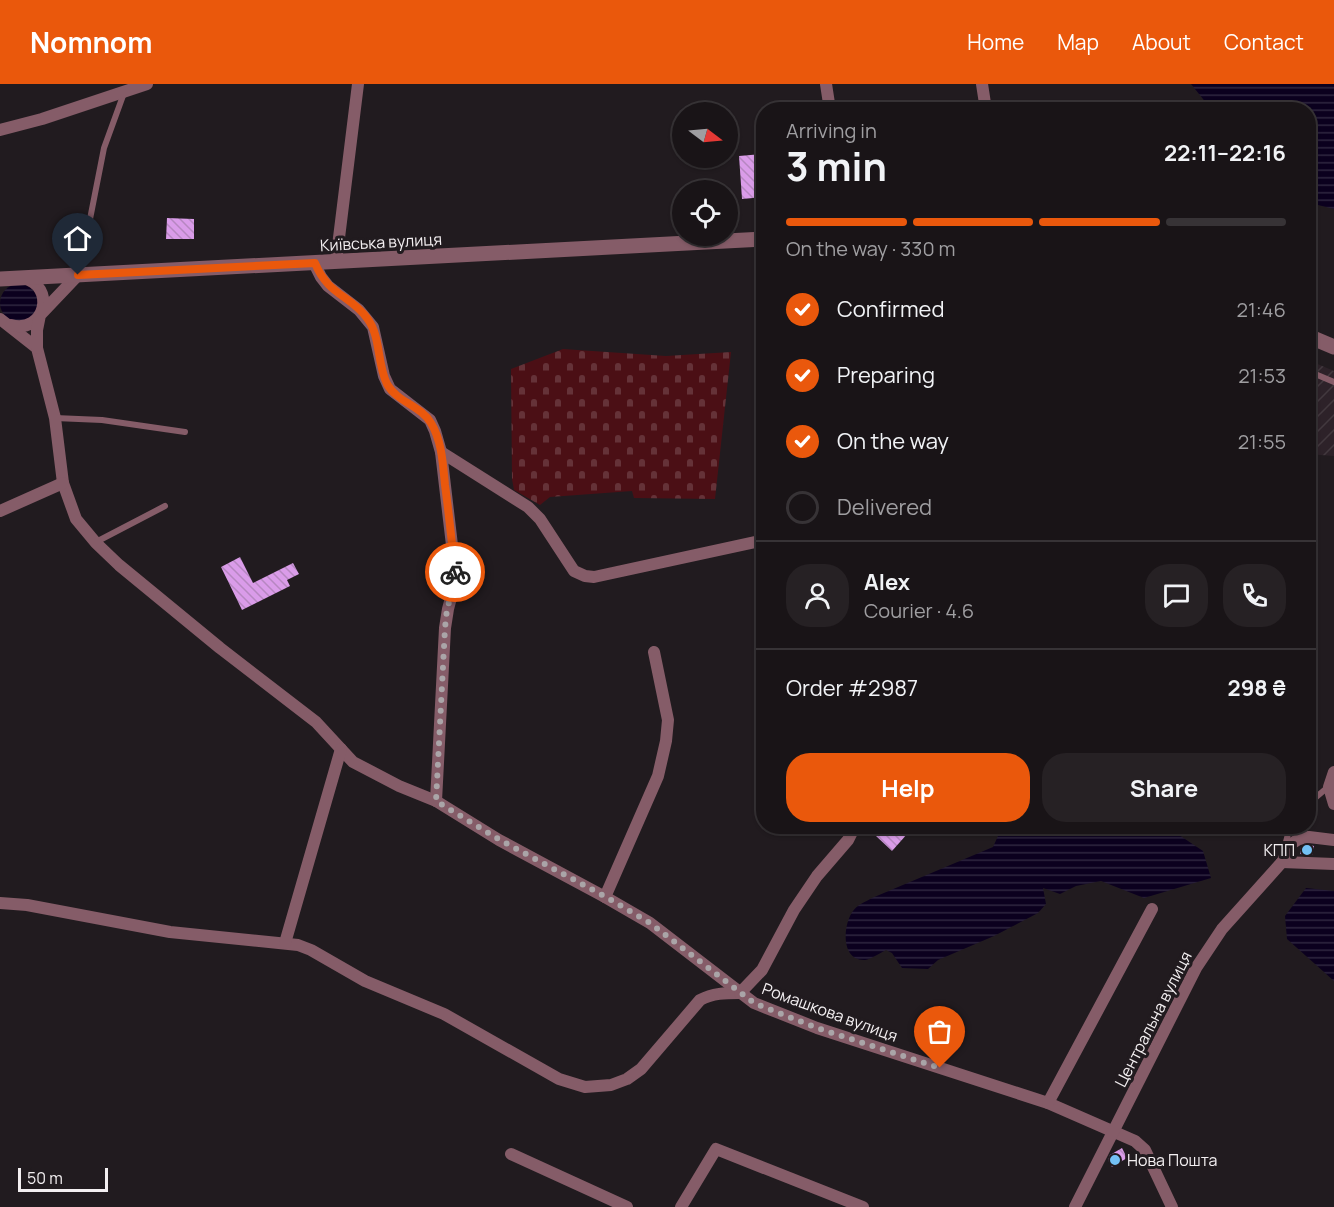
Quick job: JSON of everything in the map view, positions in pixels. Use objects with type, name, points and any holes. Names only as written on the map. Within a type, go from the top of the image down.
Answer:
[{"type":"street","points":[[0,130],[147,84]]},
{"type":"street","points":[[336,262],[358,84]]},
{"type":"street","points":[[826,84],[829,102]]},
{"type":"street","points":[[982,84],[985,102]]},
{"type":"street","name":"Київська вулиця","points":[[12,278],[756,239]]},
{"type":"street","points":[[315,263],[328,286],[366,317],[373,327],[384,376],[390,389],[430,420],[441,452],[456,579],[447,609],[445,628],[436,801]]},
{"type":"street","points":[[1,321],[23,327],[36,320],[78,275]]},
{"type":"street","points":[[0,287],[12,278]]},
{"type":"street","name":"Ромашкова вулиця","points":[[12,278],[34,283],[44,301],[37,330],[37,348],[55,418],[63,483],[76,519],[119,565],[220,648],[316,722],[353,762],[372,773],[436,801],[500,840],[650,923],[754,1003],[817,1028],[1048,1103],[1115,1130],[1135,1141],[1145,1150],[1172,1207]]},
{"type":"street","points":[[1,321],[37,348]]},
{"type":"street","points":[[1316,339],[1334,347]]},
{"type":"street","points":[[441,452],[528,507],[540,519],[574,571],[585,576],[594,577],[756,542]]},
{"type":"street","points":[[0,511],[63,483]]},
{"type":"street","points":[[606,897],[658,776],[666,741],[668,720],[654,652]]},
{"type":"street","points":[[285,943],[340,749]]},
{"type":"street","points":[[1334,772],[1329,787],[1334,804]]},
{"type":"street","points":[[0,903],[27,905],[170,932],[285,943],[312,950],[365,981],[444,1014],[559,1079],[585,1087],[611,1085],[627,1079],[641,1069],[700,1000],[725,993],[740,993],[762,970],[794,910],[817,876],[851,834]]},
{"type":"street","name":"Центральна вулиця","points":[[1075,1207],[1196,968],[1222,929],[1282,862],[1291,844],[1309,837],[1334,840]]},
{"type":"street","points":[[1282,862],[1334,864]]},
{"type":"street","points":[[1048,1103],[1152,909]]},
{"type":"street","points":[[681,1207],[716,1149],[862,1207]]},
{"type":"street","points":[[511,1154],[627,1207]]},
{"type":"lane","points":[[78,275],[104,148],[124,93]]},
{"type":"lane","points":[[1316,374],[1334,382]]},
{"type":"lane","points":[[55,418],[102,420],[185,432]]},
{"type":"lane","points":[[96,543],[165,506]]},
{"type":"lane","points":[[1316,798],[1329,787]]},
{"type":"lane","points":[[1282,862],[1288,834]]},
{"type":"shaded area","points":[[1191,84],[1334,84],[1334,209],[1316,204],[1316,102],[1205,102]]},
{"type":"shaded area","points":[[19,284],[26,285],[32,290],[37,296],[37,310],[32,316],[26,321],[19,322],[12,321],[6,316],[1,310],[0,303],[1,296],[6,290],[12,285]]},
{"type":"shaded area","points":[[1316,363],[1334,371],[1334,456],[1316,455]]},
{"type":"shaded area","points":[[1009,834],[1178,834],[1203,851],[1211,878],[1144,898],[1101,881],[1076,886],[1060,894],[1043,888],[1046,904],[1038,913],[994,936],[938,960],[928,969],[902,968],[892,953],[886,950],[865,960],[851,955],[846,941],[847,924],[857,907],[872,898],[993,847],[998,836]]},
{"type":"shaded area","points":[[1306,888],[1334,891],[1334,981],[1287,939],[1285,916]]},
{"type":"green space","points":[[563,349],[666,356],[731,352],[715,499],[634,498],[632,491],[550,497],[540,505],[514,490],[511,369]]},
{"type":"building","points":[[756,155],[756,198],[742,199],[739,156]]},
{"type":"building","points":[[167,218],[194,219],[194,239],[166,239]]},
{"type":"building","points":[[240,557],[253,583],[293,563],[299,574],[287,580],[290,586],[242,610],[221,567]]},
{"type":"building","points":[[876,834],[907,834],[892,851]]},
{"type":"building","name":"КПП","points":[[1314,846],[1312,855],[1300,854],[1301,847]]},
{"type":"building","points":[[1122,1148],[1127,1158],[1112,1167],[1108,1160],[1110,1155]]},
{"type":"way so far","points":[[455,572],[456,579],[447,609],[445,628],[436,801],[500,840],[650,923],[754,1003],[817,1028],[940,1068]]},
{"type":"place","name":"КПП","points":[[1307,850]]},
{"type":"place","name":"Нова Пошта","points":[[1115,1160]]},
{"type":"route","points":[[78,275],[315,263],[328,286],[359,310],[373,327],[384,376],[390,389],[430,420],[435,431],[441,452],[455,572]]}]
